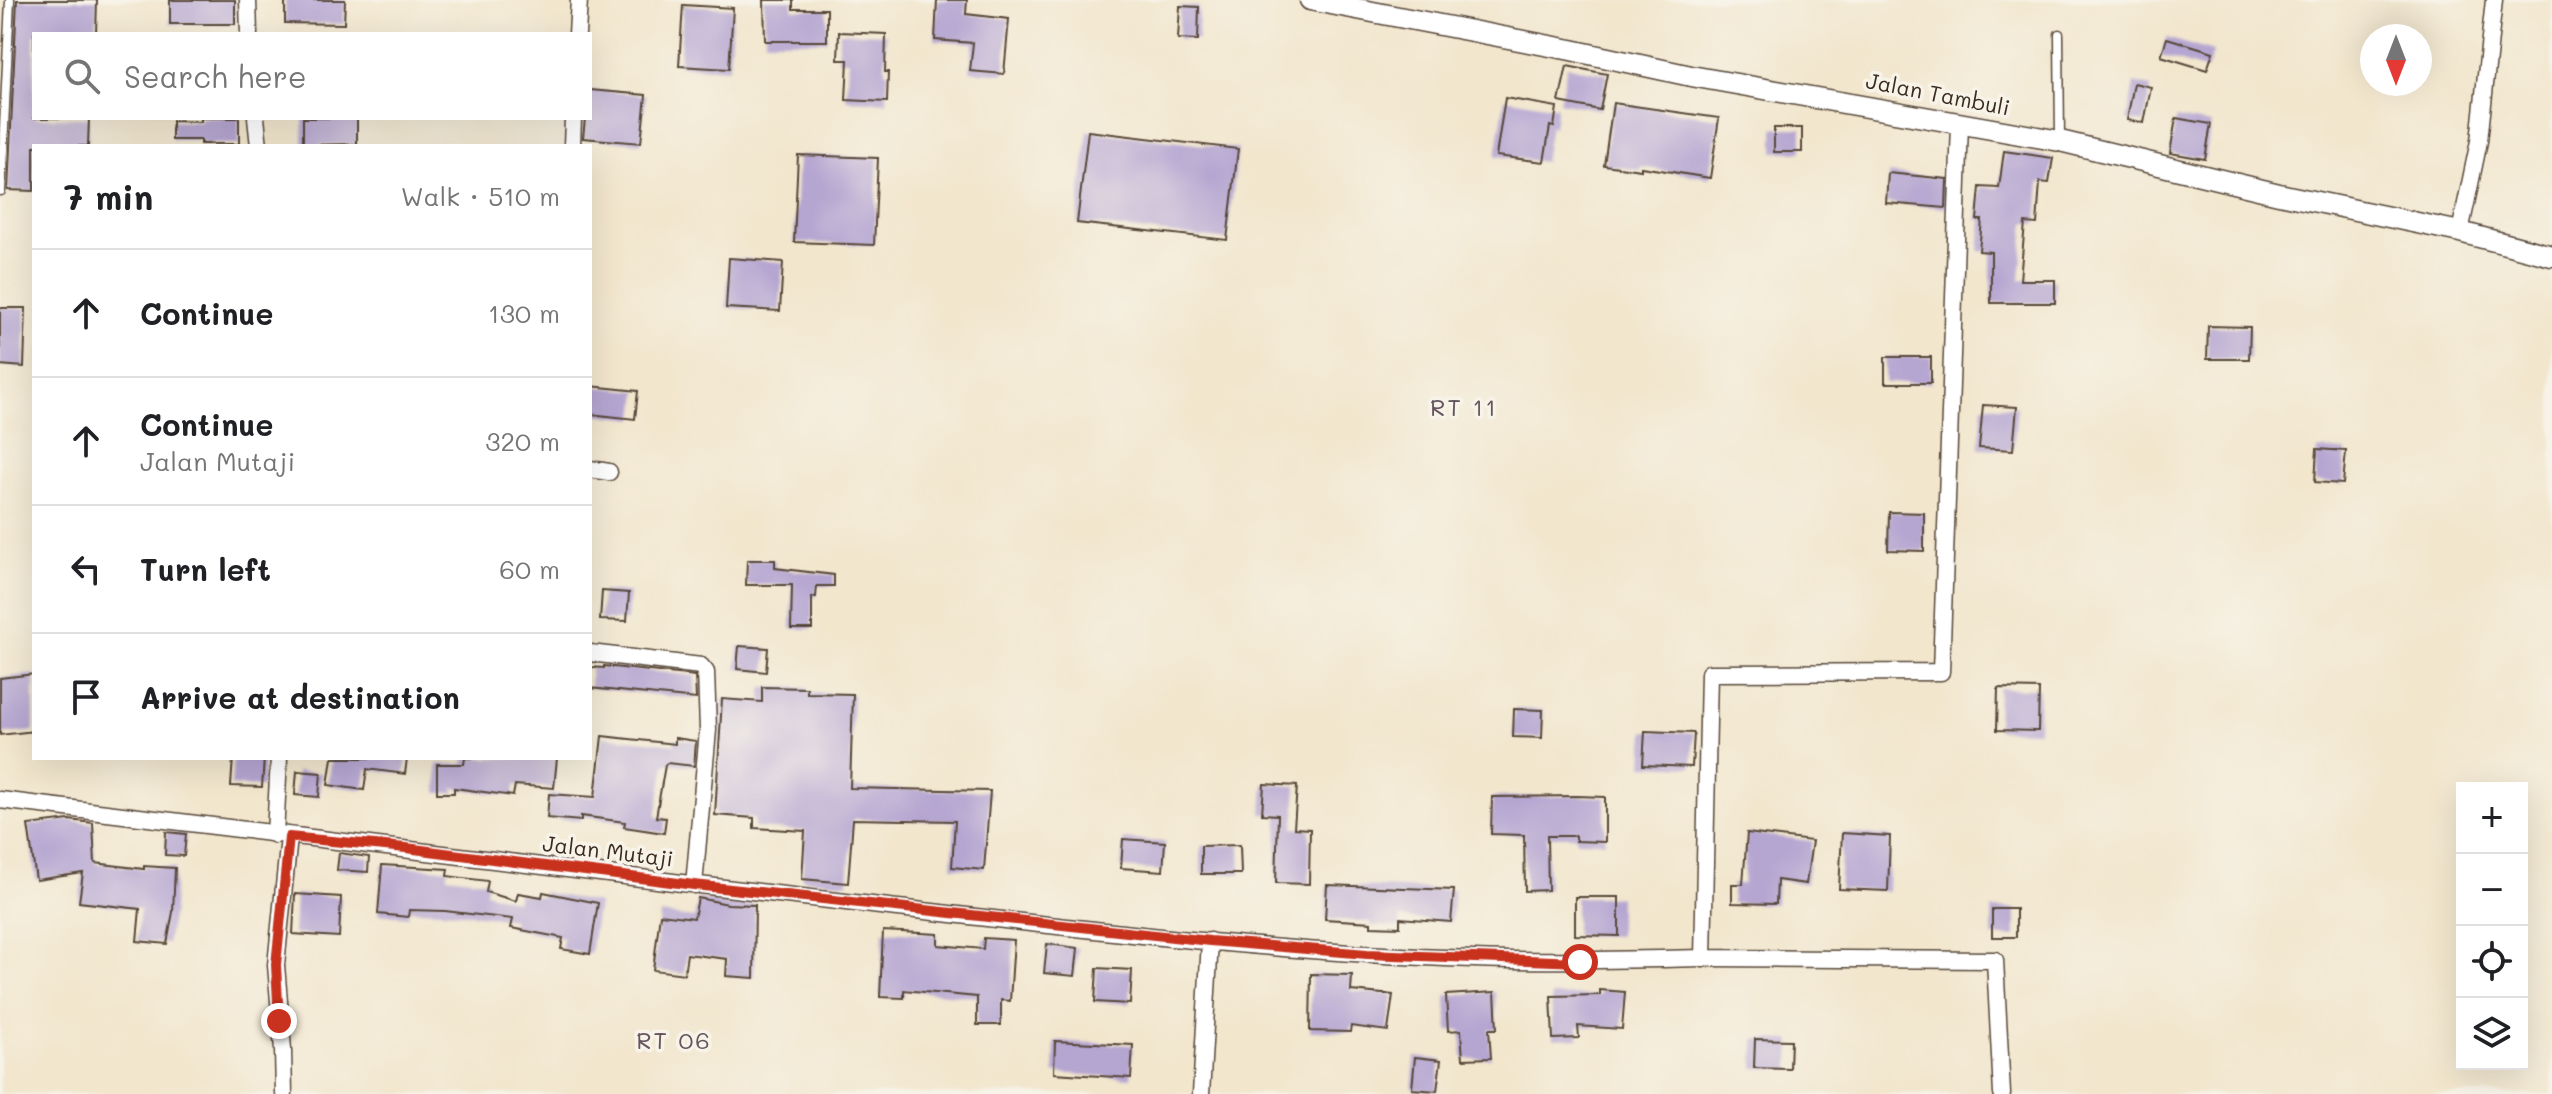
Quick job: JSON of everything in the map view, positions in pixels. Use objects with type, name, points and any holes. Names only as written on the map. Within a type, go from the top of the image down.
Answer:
[{"type":"street","points":[[248,0],[249,32]]},
{"type":"street","points":[[577,32],[579,0]]},
{"type":"street","name":"Jalan Tambuli","points":[[1310,0],[1373,5],[1691,76],[2060,141],[2279,194],[2460,232],[2552,256]]},
{"type":"street","points":[[2460,232],[2479,141],[2494,0]]},
{"type":"street","points":[[256,120],[259,144]]},
{"type":"street","points":[[572,144],[573,120]]},
{"type":"street","points":[[1703,958],[1709,673],[1941,672],[1960,124]]},
{"type":"street","points":[[592,469],[609,472]]},
{"type":"street","points":[[592,653],[701,666],[706,672],[708,730],[694,885]]},
{"type":"street","points":[[279,760],[282,836],[276,965],[284,1094]]},
{"type":"street","name":"Jalan Mutaji","points":[[0,800],[694,885],[1210,941],[1449,958],[1580,962],[1703,958],[1995,960],[2002,1094]]},
{"type":"street","points":[[1201,1094],[1210,941]]},
{"type":"lane","points":[[1,191],[10,0]]},
{"type":"lane","points":[[2059,34],[2060,141]]},
{"type":"building","points":[[17,0],[97,0],[96,32],[32,32],[32,120],[89,120],[88,144],[32,144],[32,191],[8,190]]},
{"type":"building","points":[[170,0],[235,0],[235,24],[170,24]]},
{"type":"building","points":[[285,0],[345,0],[344,24],[285,23]]},
{"type":"building","points":[[764,0],[793,0],[793,9],[827,9],[827,41],[765,41]]},
{"type":"building","points":[[937,0],[967,0],[966,14],[1009,19],[1004,74],[970,71],[973,43],[935,40]]},
{"type":"building","points":[[683,5],[733,8],[729,69],[679,66]]},
{"type":"building","points":[[1180,6],[1199,7],[1198,40],[1178,39]]},
{"type":"building","points":[[839,32],[886,34],[887,102],[846,100],[848,60],[838,60]]},
{"type":"building","points":[[2167,38],[2213,52],[2207,70],[2161,56]]},
{"type":"building","points":[[1567,66],[1607,74],[1600,110],[1559,102]]},
{"type":"building","points":[[2134,83],[2151,87],[2144,123],[2127,120]]},
{"type":"building","points":[[592,90],[646,95],[641,143],[583,138],[585,120],[592,120]]},
{"type":"building","points":[[1505,98],[1557,107],[1554,127],[1550,126],[1544,162],[1496,156]]},
{"type":"building","points":[[1613,103],[1719,118],[1710,178],[1641,167],[1641,170],[1604,165]]},
{"type":"building","points":[[2176,118],[2211,124],[2205,159],[2170,153]]},
{"type":"building","points":[[239,120],[239,144],[172,140],[172,121]]},
{"type":"building","points":[[303,120],[357,120],[357,144],[303,144]]},
{"type":"building","points":[[1774,128],[1802,128],[1802,152],[1774,152]]},
{"type":"building","points":[[1088,131],[1238,149],[1227,240],[1077,223]]},
{"type":"building","points":[[2004,151],[2053,158],[2049,183],[2040,182],[2037,224],[2025,223],[2020,280],[2055,280],[2055,303],[1991,303],[1991,252],[1979,251],[1982,220],[1977,220],[1980,187],[1999,188]]},
{"type":"building","points":[[798,155],[878,158],[874,245],[794,242]]},
{"type":"building","points":[[1888,173],[1947,179],[1946,208],[1886,203]]},
{"type":"building","points":[[729,258],[783,262],[780,311],[726,308]]},
{"type":"building","points":[[0,308],[26,308],[24,367],[0,365]]},
{"type":"building","points":[[2208,326],[2250,327],[2249,359],[2207,359]]},
{"type":"building","points":[[1885,357],[1931,357],[1931,383],[1885,383]]},
{"type":"building","points":[[592,386],[638,391],[635,419],[592,414]]},
{"type":"building","points":[[1983,405],[2017,407],[2013,450],[1979,448]]},
{"type":"building","points":[[2317,449],[2346,451],[2343,484],[2315,482]]},
{"type":"building","points":[[1889,512],[1924,513],[1924,551],[1888,550]]},
{"type":"building","points":[[747,560],[775,560],[775,568],[834,575],[834,586],[817,586],[816,597],[812,597],[812,629],[791,629],[792,585],[746,585]]},
{"type":"building","points":[[602,591],[629,593],[627,621],[600,620]]},
{"type":"building","points":[[739,646],[768,648],[766,672],[737,669]]},
{"type":"building","points":[[592,667],[695,676],[696,699],[592,688]]},
{"type":"building","points":[[32,674],[32,731],[0,735],[0,678]]},
{"type":"building","points":[[762,687],[807,688],[807,693],[853,694],[850,788],[990,791],[984,870],[952,867],[955,821],[853,819],[848,883],[802,879],[805,831],[754,828],[754,818],[715,815],[722,699],[762,702]]},
{"type":"building","points":[[1998,688],[2039,689],[2038,731],[1997,730]]},
{"type":"building","points":[[1514,709],[1543,710],[1542,738],[1513,737]]},
{"type":"building","points":[[1645,731],[1694,733],[1692,767],[1643,765]]},
{"type":"building","points":[[602,736],[675,744],[675,738],[696,741],[694,766],[665,765],[656,817],[666,818],[664,833],[624,827],[625,822],[581,816],[581,821],[547,818],[549,794],[595,797]]},
{"type":"building","points":[[233,760],[264,760],[262,787],[231,786]]},
{"type":"building","points":[[332,760],[407,760],[405,774],[367,769],[364,790],[328,785]]},
{"type":"building","points":[[465,760],[557,760],[554,788],[515,785],[513,796],[454,788],[454,793],[437,793],[437,764],[464,764]]},
{"type":"building","points":[[297,771],[321,773],[319,797],[295,795]]},
{"type":"building","points":[[1264,784],[1297,786],[1294,828],[1310,829],[1309,884],[1276,883],[1278,815],[1262,814]]},
{"type":"building","points":[[1492,797],[1605,797],[1605,842],[1576,841],[1576,836],[1547,836],[1548,890],[1525,891],[1524,835],[1491,834]]},
{"type":"building","points":[[69,820],[93,823],[95,863],[144,869],[144,866],[175,868],[173,912],[167,944],[137,941],[140,909],[79,902],[83,873],[36,880],[28,825]]},
{"type":"building","points":[[166,832],[186,834],[184,856],[165,855]]},
{"type":"building","points":[[1747,833],[1812,841],[1806,884],[1777,880],[1776,904],[1732,903],[1732,884],[1743,884]]},
{"type":"building","points":[[1842,833],[1890,836],[1888,891],[1839,889]]},
{"type":"building","points":[[1123,839],[1165,842],[1163,871],[1121,868]]},
{"type":"building","points":[[1240,845],[1241,874],[1201,874],[1201,846]]},
{"type":"building","points":[[339,853],[369,857],[368,872],[337,870]]},
{"type":"building","points":[[382,865],[448,869],[447,876],[488,881],[486,892],[516,901],[518,893],[542,897],[543,892],[598,903],[590,954],[561,949],[563,938],[511,928],[513,919],[445,911],[409,910],[408,917],[378,914]]},
{"type":"building","points":[[1327,885],[1454,890],[1451,922],[1400,918],[1400,927],[1325,919]]},
{"type":"building","points":[[295,894],[341,897],[339,937],[293,934]]},
{"type":"building","points":[[1575,897],[1619,897],[1619,936],[1575,935]]},
{"type":"building","points":[[698,898],[755,905],[754,978],[726,976],[727,959],[687,954],[684,974],[653,970],[660,914],[694,918]]},
{"type":"building","points":[[1992,909],[2016,909],[2016,937],[1992,937]]},
{"type":"building","points":[[883,931],[938,934],[938,945],[983,949],[984,938],[1014,940],[1010,1001],[1001,1000],[1001,1025],[977,1025],[977,997],[904,990],[904,998],[880,997]]},
{"type":"building","points":[[1047,944],[1078,948],[1075,976],[1044,973]]},
{"type":"building","points":[[1097,968],[1132,970],[1130,1004],[1095,1002]]},
{"type":"building","points":[[1311,974],[1352,975],[1351,991],[1393,995],[1388,1031],[1351,1026],[1350,1032],[1310,1031]]},
{"type":"building","points":[[1600,990],[1625,992],[1622,1029],[1578,1026],[1579,1038],[1553,1039],[1551,996],[1600,995]]},
{"type":"building","points":[[1495,992],[1497,1029],[1489,1029],[1491,1058],[1463,1059],[1461,1030],[1448,1031],[1446,995]]},
{"type":"building","points":[[1755,1039],[1791,1040],[1790,1069],[1754,1068]]},
{"type":"building","points":[[1055,1041],[1133,1045],[1131,1078],[1054,1073]]},
{"type":"building","points":[[1415,1057],[1441,1060],[1437,1091],[1412,1089]]},
{"type":"district","name":"RT 11","points":[[1464,408]]},
{"type":"district","name":"RT 06","points":[[674,1041]]},
{"type":"route","points":[[279,1021],[276,965],[289,837],[1210,941],[1367,954],[1580,962]]}]
